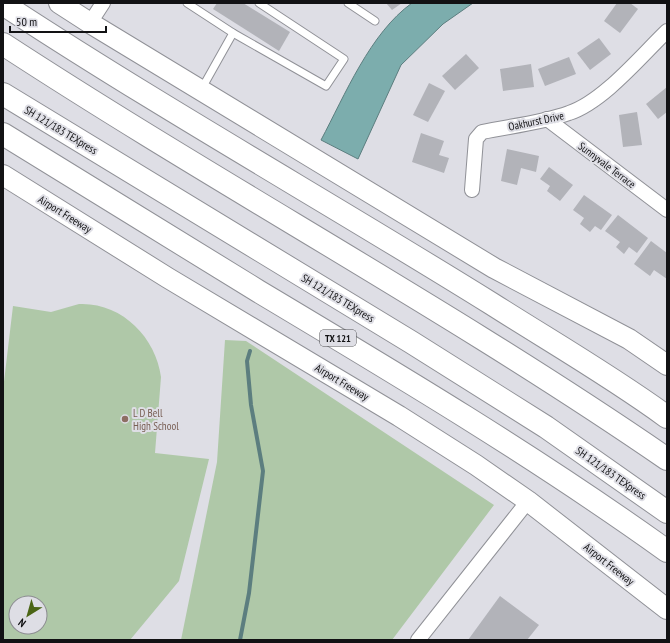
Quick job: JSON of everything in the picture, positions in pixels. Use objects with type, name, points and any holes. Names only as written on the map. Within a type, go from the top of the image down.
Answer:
[{"type":"highway","points":[[3,4],[39,28],[153,98],[459,284],[579,359],[667,417]]},
{"type":"highway","points":[[3,44],[148,135],[429,305],[558,386],[667,459]]},
{"type":"highway","name":"SH 121/183 TEXpress","points":[[3,94],[540,423],[667,512]]},
{"type":"highway","name":"TX 121","points":[[3,134],[516,449],[667,551]]},
{"type":"main road","points":[[59,3],[494,268],[629,339],[667,365]]},
{"type":"main road","name":"Airport Freeway","points":[[3,176],[168,278],[399,416],[476,465],[528,501],[667,609]]},
{"type":"street","points":[[90,23],[103,3]]},
{"type":"street","name":"Oakhurst Drive","points":[[472,190],[476,139],[482,132],[570,113],[608,90],[667,31]]},
{"type":"street","name":"Sunnyvale Terrace","points":[[547,119],[667,210]]},
{"type":"street","points":[[418,640],[528,501]]},
{"type":"lane","points":[[187,3],[233,33],[326,86],[344,59],[259,3]]},
{"type":"lane","points":[[348,3],[374,21]]},
{"type":"lane","points":[[201,90],[233,33]]},
{"type":"green space","points":[[79,304],[94,305],[109,309],[134,325],[152,348],[158,362],[161,377],[155,453],[209,459],[179,581],[130,640],[3,640],[3,390],[13,306],[51,312]]},
{"type":"green space","points":[[225,340],[246,341],[494,505],[392,640],[181,640],[217,462]]},
{"type":"water","points":[[412,3],[473,3],[443,24],[401,65],[358,159],[321,140],[349,85],[371,48],[383,31]]},
{"type":"building","points":[[217,3],[243,3],[290,32],[279,51],[213,9]]},
{"type":"building","points":[[386,3],[402,3],[392,10]]},
{"type":"building","points":[[617,3],[630,3],[638,9],[620,33],[604,21]]},
{"type":"building","points":[[599,38],[611,54],[590,70],[577,53]]},
{"type":"building","points":[[466,54],[479,68],[455,90],[442,76]]},
{"type":"building","points":[[569,57],[576,74],[545,86],[538,69]]},
{"type":"building","points":[[531,64],[534,87],[503,91],[500,69]]},
{"type":"building","points":[[429,83],[445,91],[428,122],[413,115]]},
{"type":"building","points":[[667,87],[667,112],[658,119],[646,104]]},
{"type":"building","points":[[637,112],[642,145],[623,147],[619,115]]},
{"type":"building","points":[[421,133],[444,141],[439,155],[449,158],[444,173],[412,162]]},
{"type":"building","points":[[507,149],[539,156],[536,172],[521,168],[517,185],[501,181]]},
{"type":"building","points":[[549,167],[573,185],[560,201],[547,191],[550,186],[540,179]]},
{"type":"building","points":[[584,195],[612,215],[601,230],[595,226],[590,232],[580,224],[584,218],[573,210]]},
{"type":"building","points":[[618,215],[648,238],[637,253],[629,247],[624,254],[616,247],[620,242],[605,231]]},
{"type":"building","points":[[651,241],[667,253],[667,279],[654,270],[650,276],[634,264]]},
{"type":"building","points":[[500,596],[539,625],[527,640],[468,640]]},
{"type":"waterway","points":[[240,640],[249,593],[263,471],[251,405],[247,361],[250,351]]},
{"type":"place","name":"L D Bell High School","points":[[125,419]]}]
